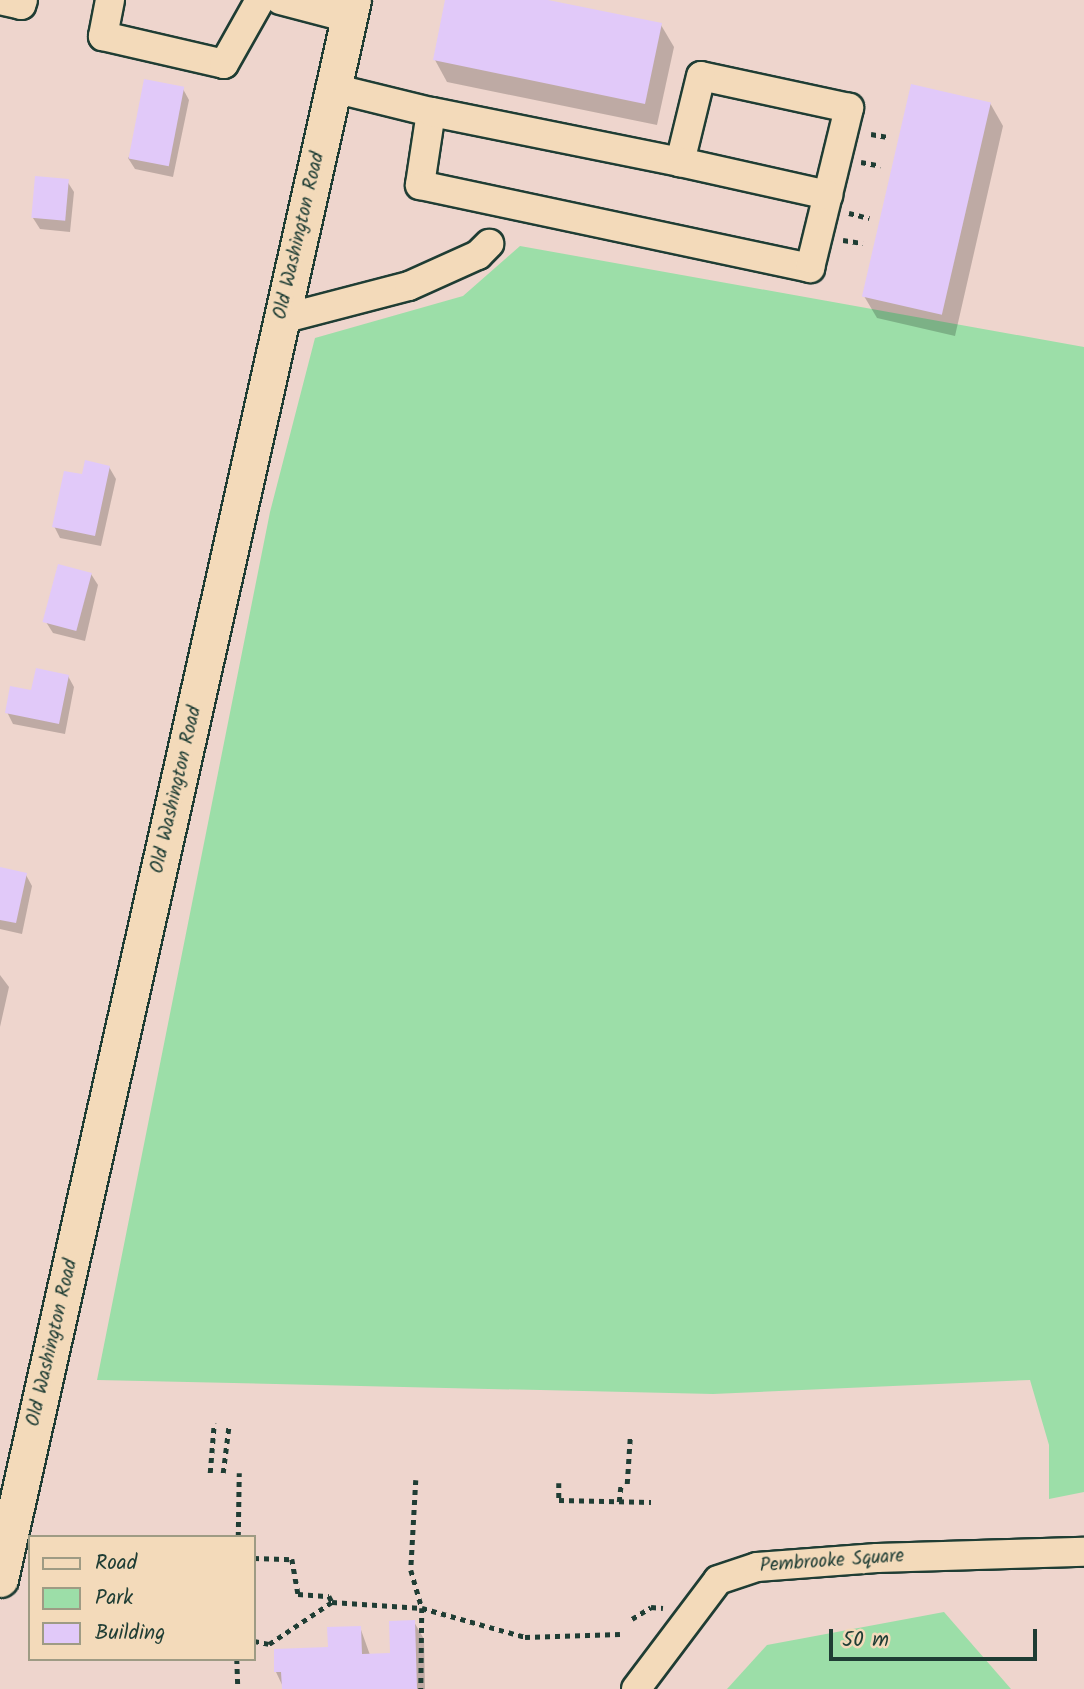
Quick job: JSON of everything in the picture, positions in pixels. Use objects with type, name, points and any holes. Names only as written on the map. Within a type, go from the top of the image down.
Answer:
[{"type":"main road","name":"Old Washington Road","points":[[0,1579],[351,9]]},
{"type":"lane","points":[[0,0],[21,5],[23,0]]},
{"type":"lane","points":[[110,0],[103,36],[224,64],[260,0]]},
{"type":"lane","points":[[280,0],[351,9]]},
{"type":"lane","points":[[431,112],[420,185],[810,268],[849,108],[701,76],[680,162]]},
{"type":"lane","points":[[333,88],[431,112],[828,195]]},
{"type":"lane","points":[[282,319],[409,286],[478,255],[489,244]]},
{"type":"lane","name":"Pembrooke Square","points":[[636,1689],[718,1580],[757,1567],[891,1557],[1084,1552]]},
{"type":"path","points":[[209,1473],[214,1423]]},
{"type":"path","points":[[223,1473],[229,1424]]},
{"type":"path","points":[[619,1502],[624,1484],[629,1438]]},
{"type":"path","points":[[238,1535],[239,1473]]},
{"type":"path","points":[[416,1480],[411,1570],[422,1608],[421,1689]]},
{"type":"path","points":[[559,1483],[559,1500],[652,1502]]},
{"type":"path","points":[[256,1558],[292,1559],[298,1594],[329,1595],[332,1602]]},
{"type":"path","points":[[256,1641],[269,1644],[332,1602],[422,1608],[525,1637],[620,1634]]},
{"type":"path","points":[[237,1661],[238,1689]]},
{"type":"green space","points":[[520,246],[1084,347],[1084,1492],[1049,1499],[1049,1445],[1030,1380],[713,1394],[97,1380],[270,512],[315,338],[463,296]]},
{"type":"green space","points":[[944,1612],[1011,1689],[727,1689],[767,1645]]},
{"type":"building","points":[[445,0],[548,0],[662,23],[645,104],[433,60]]},
{"type":"building","points":[[144,79],[184,87],[169,166],[129,159]]},
{"type":"building","points":[[911,84],[991,102],[942,315],[862,296]]},
{"type":"building","points":[[35,176],[69,179],[65,221],[31,218]]},
{"type":"building","points":[[85,460],[110,466],[95,536],[52,527],[64,471],[82,474]]},
{"type":"building","points":[[58,564],[92,573],[76,631],[42,622]]},
{"type":"building","points":[[36,668],[69,675],[59,724],[5,713],[10,686],[31,690]]},
{"type":"building","points":[[0,867],[27,873],[16,923],[0,920]]},
{"type":"building","points":[[415,1620],[417,1689],[282,1689],[281,1672],[274,1672],[274,1649],[328,1647],[327,1627],[361,1626],[362,1654],[390,1653],[389,1621]]}]
